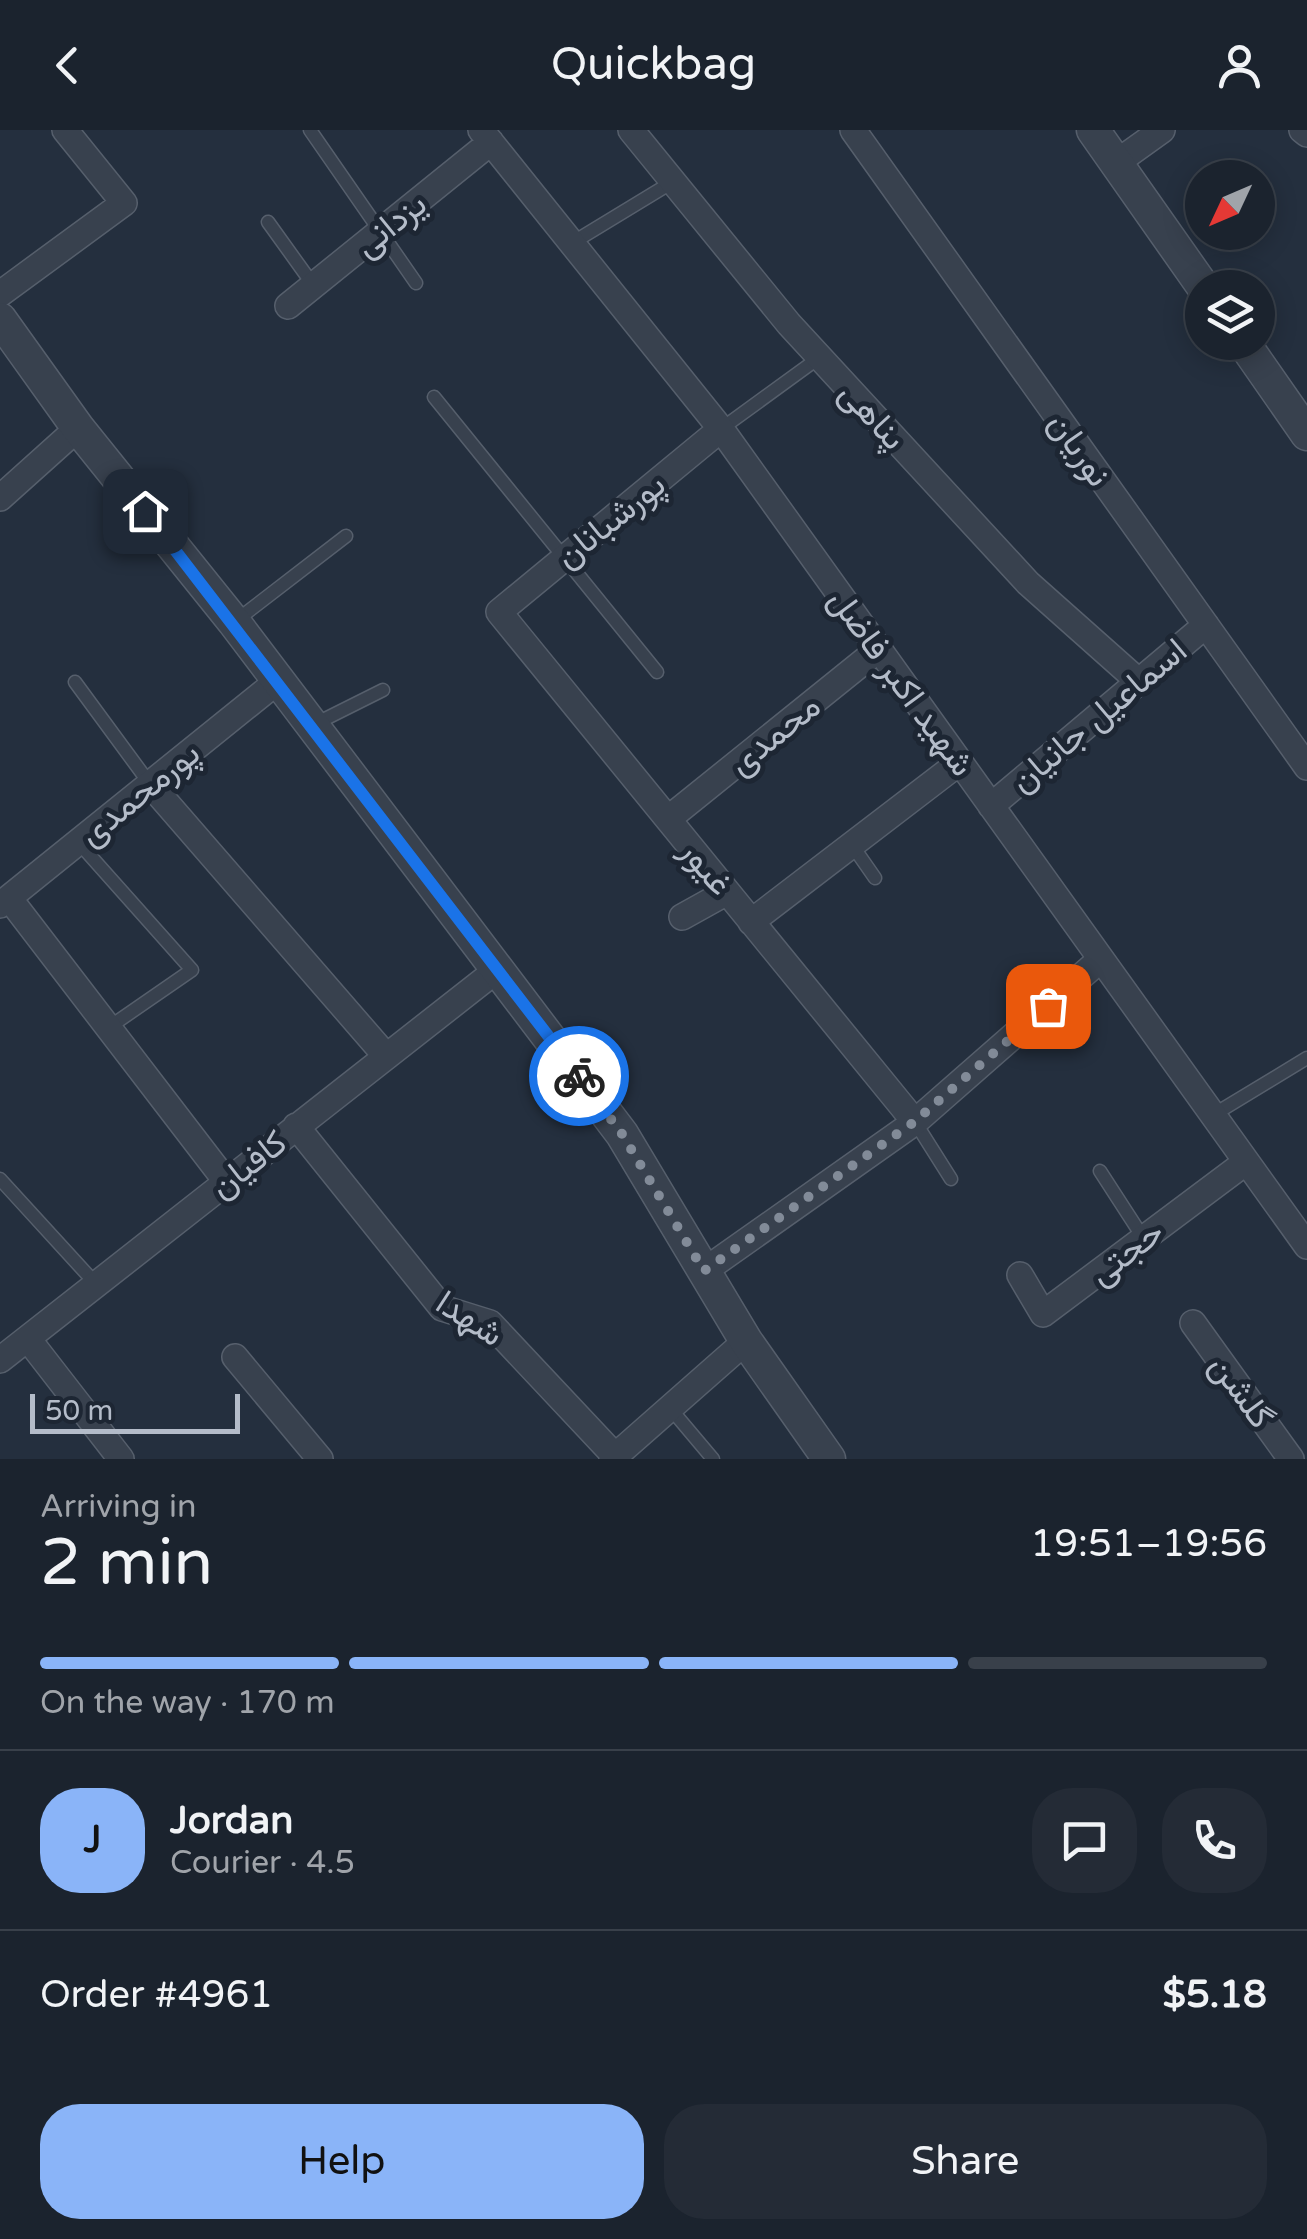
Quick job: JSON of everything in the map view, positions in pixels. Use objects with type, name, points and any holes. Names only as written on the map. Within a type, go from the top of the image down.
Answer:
[{"type":"street","points":[[0,294],[124,203],[65,130]]},
{"type":"street","name":"پناهی","points":[[631,130],[820,357],[1028,583],[1136,680]]},
{"type":"street","name":"نوریان","points":[[853,130],[1307,767]]},
{"type":"street","points":[[1092,130],[1191,270]]},
{"type":"street","points":[[1116,163],[1162,130]]},
{"type":"street","name":"یزدانی","points":[[288,306],[382,230],[486,136]]},
{"type":"street","name":"شهید اکبر فاضل","points":[[486,136],[721,429],[1307,1246]]},
{"type":"street","points":[[0,319],[78,428],[234,622],[622,1134],[746,1342],[828,1459]]},
{"type":"street","points":[[1255,360],[1307,434]]},
{"type":"street","points":[[0,498],[78,428]]},
{"type":"street","name":"پورشبانان","points":[[499,612],[721,429]]},
{"type":"street","name":"غیور","points":[[499,612],[914,1122]]},
{"type":"street","name":"اسماعیل جانیان","points":[[991,806],[1136,680],[1206,625]]},
{"type":"street","name":"محمدی","points":[[668,819],[879,649]]},
{"type":"street","name":"پورمحمدی","points":[[3,897],[78,842],[278,680]]},
{"type":"street","points":[[752,922],[960,762]]},
{"type":"street","points":[[150,784],[386,1056]]},
{"type":"street","points":[[682,917],[727,892]]},
{"type":"street","points":[[3,897],[226,1180]]},
{"type":"street","points":[[704,1271],[914,1122],[1101,959]]},
{"type":"street","name":"کافیان","points":[[0,1360],[498,969]]},
{"type":"street","name":"شهدا","points":[[296,1126],[442,1308],[490,1323],[613,1458]]},
{"type":"street","name":"حجتی","points":[[1020,1274],[1042,1314],[1246,1162]]},
{"type":"street","name":"گلشن","points":[[1194,1323],[1292,1459]]},
{"type":"street","points":[[28,1338],[121,1459]]},
{"type":"street","points":[[613,1458],[746,1342]]},
{"type":"street","points":[[235,1357],[320,1459]]},
{"type":"lane","points":[[310,130],[416,283]]},
{"type":"lane","points":[[572,242],[674,180]]},
{"type":"lane","points":[[268,222],[314,286]]},
{"type":"lane","points":[[721,429],[820,357]]},
{"type":"lane","points":[[434,398],[657,672]]},
{"type":"lane","points":[[234,622],[346,536]]},
{"type":"lane","points":[[75,682],[150,784]]},
{"type":"lane","points":[[313,725],[382,690]]},
{"type":"lane","points":[[78,842],[192,970],[108,1028]]},
{"type":"lane","points":[[852,845],[875,878]]},
{"type":"lane","points":[[1213,1115],[1307,1058]]},
{"type":"lane","points":[[914,1122],[951,1179]]},
{"type":"lane","points":[[1100,1170],[1144,1238]]},
{"type":"lane","points":[[0,1179],[96,1284]]},
{"type":"lane","points":[[670,1408],[714,1459]]},
{"type":"way so far","points":[[579,1076],[622,1134],[704,1271],[914,1122],[1048,1006]]},
{"type":"route","points":[[145,511],[579,1076]]}]
